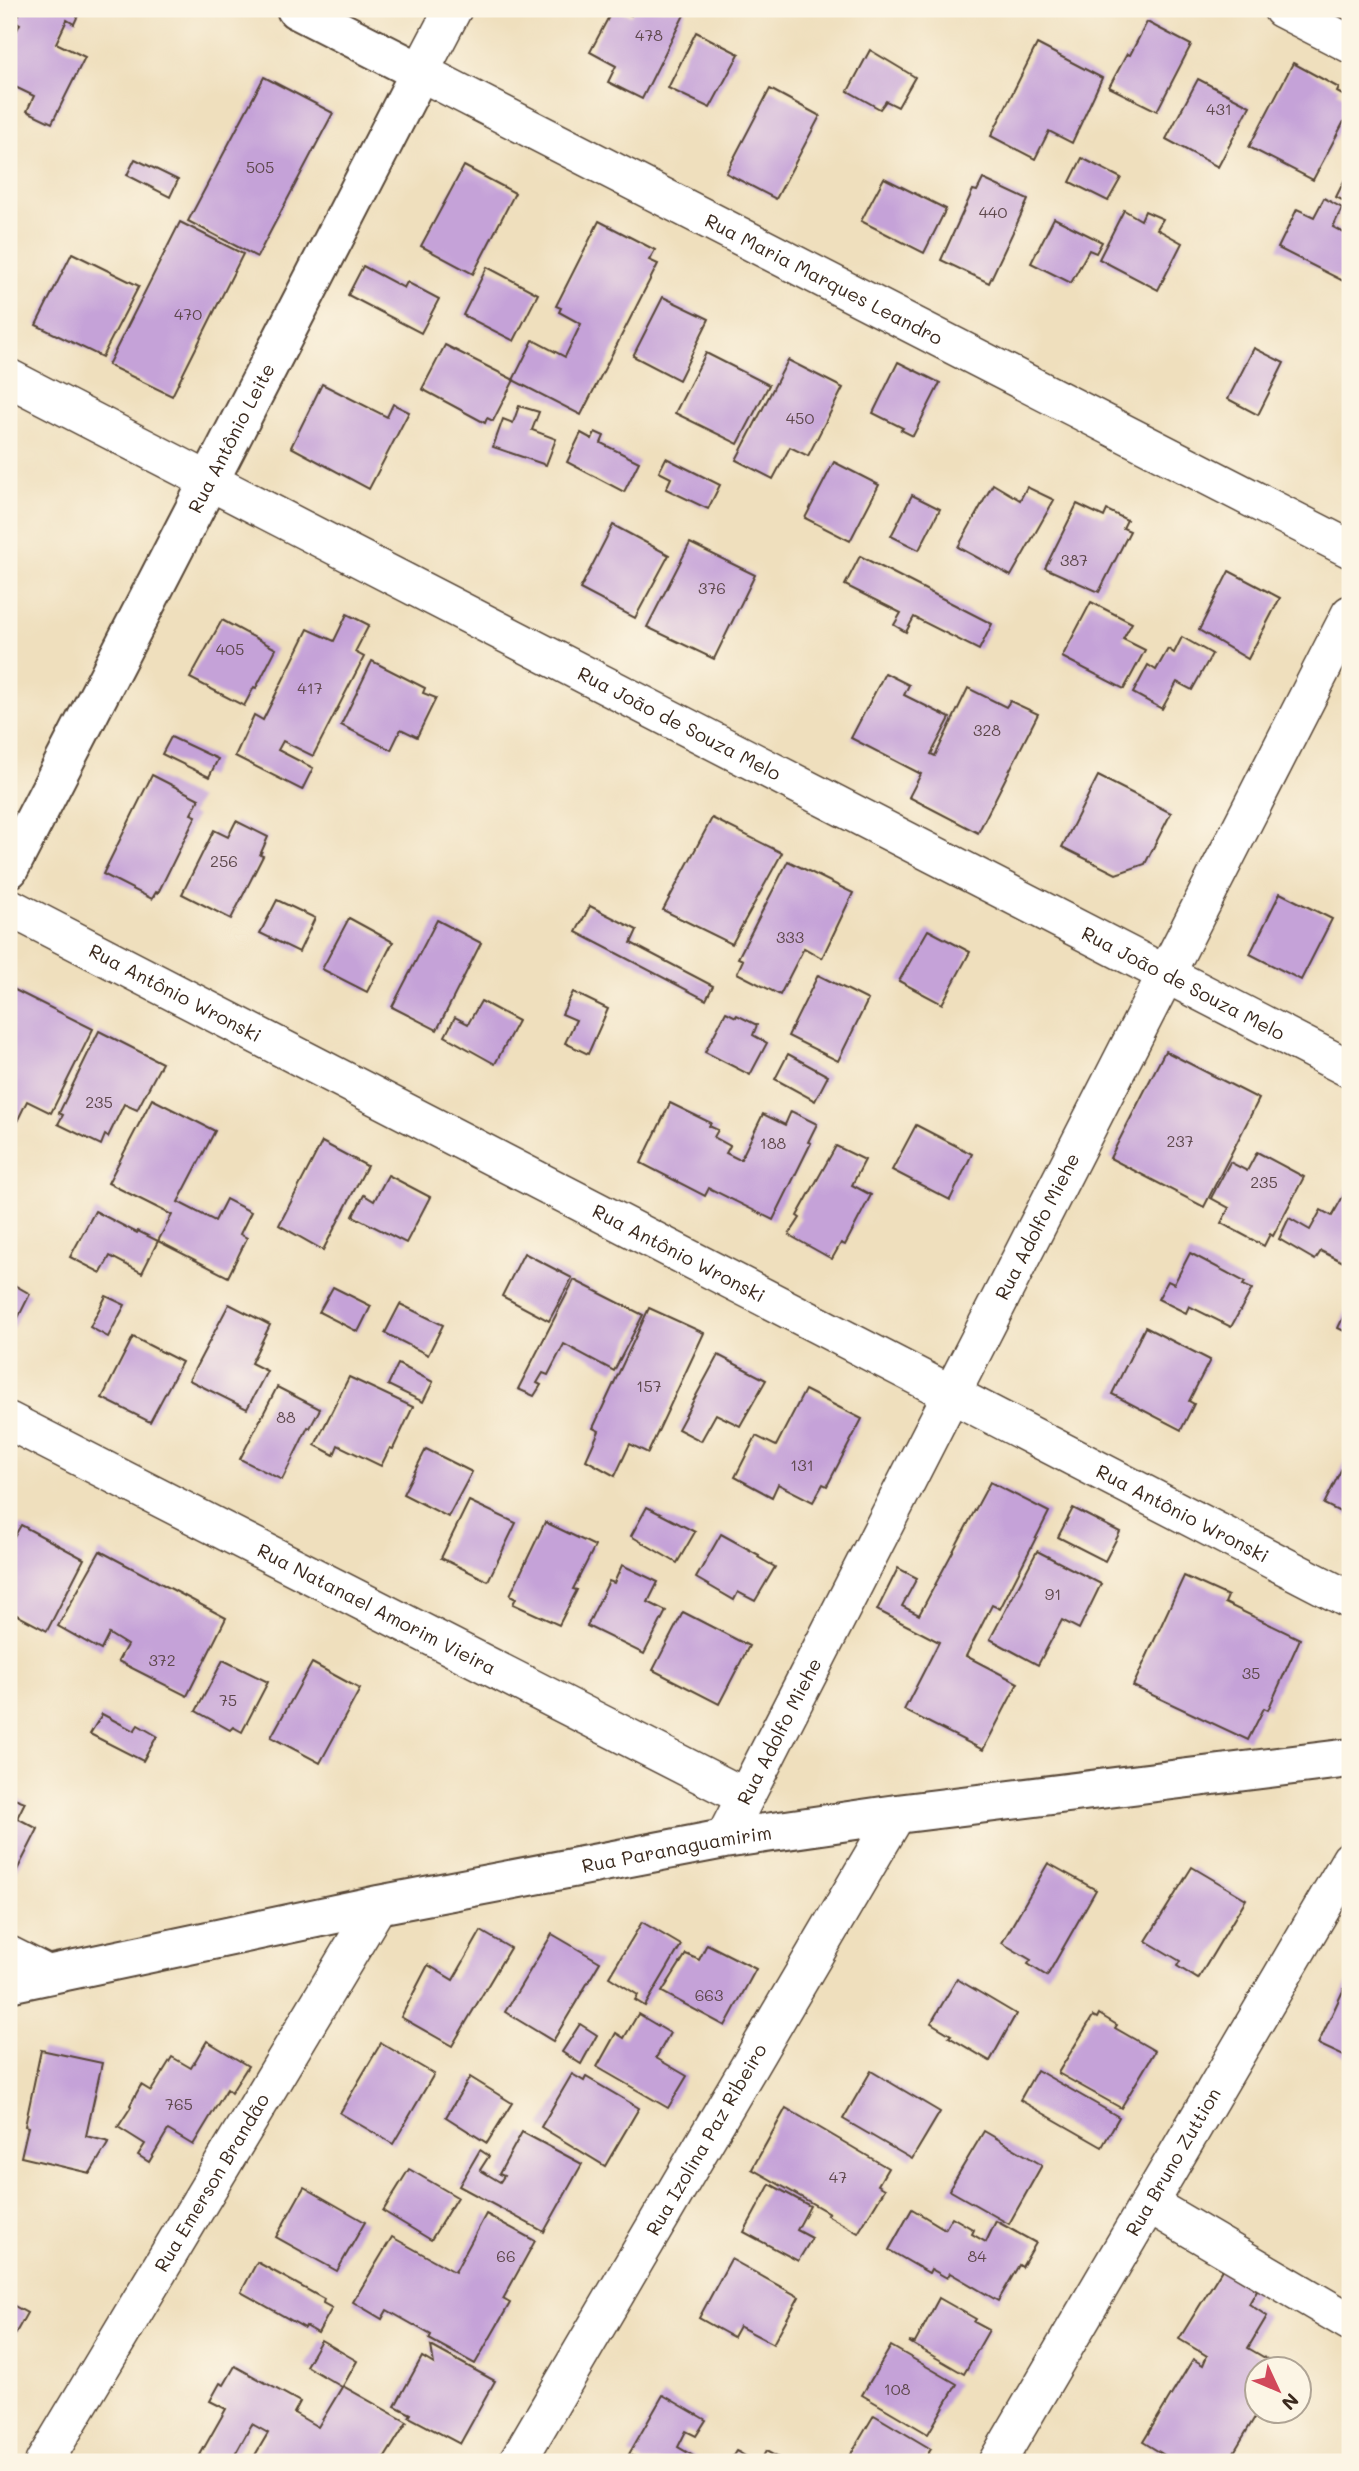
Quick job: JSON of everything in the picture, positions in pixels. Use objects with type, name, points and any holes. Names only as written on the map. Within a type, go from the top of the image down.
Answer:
[{"type":"street","name":"Rua Maria Marques Leandro","points":[[296,9],[1350,549]]},
{"type":"street","name":"Rua Antônio Leite","points":[[9,869],[453,9]]},
{"type":"street","points":[[1282,9],[1350,44]]},
{"type":"street","name":"Rua João de Souza Melo","points":[[9,379],[1350,1069]]},
{"type":"street","name":"Rua Adolfo Miehe","points":[[724,1839],[1350,614]]},
{"type":"street","name":"Rua Antônio Wronski","points":[[9,907],[1350,1600]]},
{"type":"street","name":"Rua Natanael Amorim Vieira","points":[[9,1421],[746,1797]]},
{"type":"street","name":"Rua Paranaguamirim","points":[[9,1983],[378,1905],[724,1839],[897,1814],[1350,1758]]},
{"type":"street","name":"Rua Izolina Paz Ribeiro","points":[[517,2462],[897,1814]]},
{"type":"street","name":"Rua Bruno Zuttion","points":[[997,2462],[1350,1860]]},
{"type":"street","name":"Rua Emerson Brandão","points":[[44,2462],[378,1905]]},
{"type":"street","points":[[9,1955],[47,1974]]},
{"type":"street","points":[[1149,2204],[1350,2322]]},
{"type":"building","points":[[22,9],[81,9],[74,24],[67,20],[56,43],[85,57],[52,123],[27,111],[34,96],[9,84],[9,46],[20,24],[15,21]]},
{"type":"building","points":[[613,9],[631,15],[634,9],[686,11],[642,99],[608,82],[616,66],[590,52]]},
{"type":"building","points":[[1147,22],[1191,45],[1157,111],[1109,87]]},
{"type":"building","points":[[696,32],[739,54],[710,108],[668,88]]},
{"type":"building","points":[[1037,44],[1102,78],[1072,143],[1049,131],[1035,159],[991,136]]},
{"type":"building","points":[[870,50],[915,77],[898,107],[886,101],[880,109],[848,91]]},
{"type":"building","points":[[1293,63],[1339,88],[1337,92],[1350,99],[1350,110],[1313,180],[1249,147]]},
{"type":"building","points":[[264,77],[333,113],[257,257],[188,221]]},
{"type":"building","points":[[1198,79],[1250,106],[1218,167],[1166,139]]},
{"type":"building","points":[[770,89],[820,116],[776,199],[726,173]]},
{"type":"building","points":[[1082,158],[1121,178],[1108,201],[1070,182]]},
{"type":"building","points":[[135,159],[178,180],[170,197],[127,175]]},
{"type":"building","points":[[464,166],[515,193],[473,274],[421,246]]},
{"type":"building","points":[[1350,169],[1350,204],[1336,197]]},
{"type":"building","points":[[884,178],[946,209],[924,253],[861,221]]},
{"type":"building","points":[[983,179],[1028,200],[989,283],[941,260],[973,190],[977,191]]},
{"type":"building","points":[[1324,198],[1342,208],[1333,227],[1350,236],[1350,277],[1347,283],[1278,248],[1297,209],[1314,217]]},
{"type":"building","points":[[1124,210],[1141,220],[1145,211],[1163,219],[1157,229],[1182,243],[1158,290],[1099,259]]},
{"type":"building","points":[[1054,218],[1102,242],[1096,253],[1089,250],[1071,283],[1031,263]]},
{"type":"building","points":[[599,221],[655,250],[649,260],[658,264],[581,415],[513,380],[533,340],[565,357],[581,324],[559,312],[561,308],[556,306]]},
{"type":"building","points":[[180,222],[243,254],[172,396],[108,365]]},
{"type":"building","points":[[72,253],[139,286],[102,357],[36,325]]},
{"type":"building","points":[[363,266],[404,288],[407,282],[439,299],[421,333],[348,295]]},
{"type":"building","points":[[487,267],[538,294],[514,341],[463,315]]},
{"type":"building","points":[[663,297],[709,319],[679,380],[633,356]]},
{"type":"building","points":[[445,345],[514,380],[493,421],[487,418],[485,423],[422,389]]},
{"type":"building","points":[[1254,348],[1284,363],[1258,415],[1228,399]]},
{"type":"building","points":[[706,353],[769,385],[738,444],[675,413]]},
{"type":"building","points":[[788,360],[843,388],[808,456],[790,447],[773,479],[736,460]]},
{"type":"building","points":[[898,362],[940,383],[913,436],[873,413]]},
{"type":"building","points":[[322,384],[387,417],[393,404],[409,412],[369,489],[291,447]]},
{"type":"building","points":[[519,406],[539,412],[532,430],[556,439],[546,465],[493,447],[503,419],[513,423]]},
{"type":"building","points":[[595,432],[604,436],[601,443],[639,462],[624,492],[567,462],[581,433],[592,439]]},
{"type":"building","points":[[666,458],[720,485],[708,509],[666,489],[671,478],[659,472]]},
{"type":"building","points":[[834,462],[879,485],[850,541],[805,518]]},
{"type":"building","points":[[993,484],[1020,500],[1027,487],[1054,500],[1011,576],[958,547]]},
{"type":"building","points":[[912,495],[940,509],[919,550],[891,536]]},
{"type":"building","points":[[1077,504],[1104,517],[1107,510],[1127,520],[1123,528],[1130,531],[1099,592],[1045,568]]},
{"type":"building","points":[[613,525],[669,555],[635,618],[580,589]]},
{"type":"building","points":[[690,543],[755,575],[714,659],[647,627]]},
{"type":"building","points":[[860,556],[992,624],[979,650],[914,617],[906,632],[894,625],[901,613],[845,585]]},
{"type":"building","points":[[1229,571],[1280,598],[1248,659],[1199,630]]},
{"type":"building","points":[[1091,602],[1132,623],[1123,639],[1145,650],[1124,689],[1062,657]]},
{"type":"building","points":[[347,614],[369,625],[355,652],[364,657],[313,756],[283,741],[278,750],[313,768],[302,790],[235,756],[254,715],[263,720],[308,629],[334,641]]},
{"type":"building","points":[[222,620],[276,649],[244,706],[190,678]]},
{"type":"building","points":[[1182,637],[1212,654],[1192,690],[1177,682],[1162,709],[1133,693],[1148,665],[1156,670],[1168,649],[1174,653]]},
{"type":"building","points":[[372,661],[425,688],[423,693],[436,698],[417,737],[401,729],[391,750],[341,725]]},
{"type":"building","points":[[885,673],[909,685],[904,695],[950,718],[931,754],[935,756],[968,688],[1006,707],[1010,701],[1038,714],[978,833],[909,797],[921,774],[851,738]]},
{"type":"building","points":[[171,737],[218,759],[209,777],[162,754]]},
{"type":"building","points":[[152,775],[199,799],[191,814],[196,816],[158,893],[156,892],[152,899],[103,874]]},
{"type":"building","points":[[1098,776],[1171,813],[1145,864],[1116,874],[1062,847]]},
{"type":"building","points":[[712,818],[782,853],[732,944],[663,910]]},
{"type":"building","points":[[236,821],[268,837],[260,855],[263,856],[231,919],[182,894],[214,830],[228,837]]},
{"type":"building","points":[[788,861],[853,893],[822,958],[804,948],[780,995],[737,973],[743,960],[738,958]]},
{"type":"building","points":[[1280,893],[1332,919],[1301,980],[1250,954]]},
{"type":"building","points":[[277,900],[315,918],[299,952],[260,933]]},
{"type":"building","points":[[590,906],[637,930],[631,943],[713,986],[706,1000],[576,932]]},
{"type":"building","points":[[349,918],[393,942],[367,992],[322,969]]},
{"type":"building","points":[[437,920],[481,943],[437,1030],[392,1007]]},
{"type":"building","points":[[928,930],[970,952],[942,1004],[899,981]]},
{"type":"building","points":[[818,975],[868,1000],[838,1061],[788,1036]]},
{"type":"building","points":[[9,987],[93,1029],[51,1113],[27,1101],[9,1138]]},
{"type":"building","points":[[573,992],[608,1009],[588,1054],[565,1043],[576,1020],[562,1014]]},
{"type":"building","points":[[481,1001],[518,1021],[495,1064],[445,1036],[455,1017],[468,1024]]},
{"type":"building","points":[[726,1012],[757,1025],[753,1035],[767,1043],[750,1075],[705,1052]]},
{"type":"building","points":[[99,1031],[162,1063],[137,1110],[124,1104],[108,1137],[105,1135],[101,1145],[58,1124],[63,1115],[59,1113]]},
{"type":"building","points":[[1165,1051],[1259,1099],[1204,1207],[1110,1158]]},
{"type":"building","points":[[788,1054],[828,1076],[815,1101],[775,1079]]},
{"type":"building","points":[[152,1099],[215,1131],[178,1202],[215,1221],[226,1199],[251,1212],[240,1234],[247,1238],[228,1277],[158,1241],[172,1215],[108,1183]]},
{"type":"building","points":[[670,1103],[711,1123],[709,1126],[718,1130],[714,1137],[730,1146],[726,1153],[738,1159],[741,1159],[763,1114],[785,1125],[791,1111],[817,1124],[808,1142],[811,1143],[773,1220],[709,1188],[705,1196],[641,1163]]},
{"type":"building","points":[[916,1125],[972,1154],[950,1200],[892,1170]]},
{"type":"building","points":[[322,1142],[367,1166],[323,1250],[279,1225]]},
{"type":"building","points":[[836,1146],[865,1160],[852,1185],[871,1195],[845,1245],[841,1243],[832,1259],[789,1235]]},
{"type":"building","points":[[1257,1152],[1304,1177],[1273,1236],[1270,1234],[1264,1246],[1221,1223],[1229,1208],[1211,1198],[1230,1162],[1247,1171]]},
{"type":"building","points":[[388,1175],[430,1197],[406,1243],[353,1216],[364,1195],[374,1201]]},
{"type":"building","points":[[1350,1184],[1350,1255],[1345,1263],[1321,1251],[1315,1260],[1279,1239],[1289,1218],[1310,1230],[1321,1210],[1332,1216]]},
{"type":"building","points":[[95,1211],[158,1241],[142,1273],[110,1256],[101,1273],[70,1257]]},
{"type":"building","points":[[524,1253],[572,1278],[549,1321],[502,1296]]},
{"type":"building","points":[[1190,1253],[1245,1282],[1243,1285],[1252,1289],[1231,1327],[1189,1306],[1186,1313],[1158,1299],[1168,1281],[1174,1284]]},
{"type":"building","points":[[574,1280],[643,1315],[614,1371],[564,1344],[548,1375],[543,1373],[537,1383],[541,1385],[534,1396],[518,1389]]},
{"type":"building","points":[[9,1282],[30,1294],[13,1328],[9,1326]]},
{"type":"building","points":[[333,1287],[371,1306],[358,1332],[319,1312]]},
{"type":"building","points":[[106,1296],[125,1305],[108,1337],[90,1327]]},
{"type":"building","points":[[1350,1303],[1350,1334],[1338,1328]]},
{"type":"building","points":[[229,1304],[270,1325],[251,1363],[267,1371],[247,1409],[189,1380]]},
{"type":"building","points":[[400,1304],[443,1325],[428,1355],[385,1333]]},
{"type":"building","points":[[649,1308],[704,1333],[648,1453],[630,1444],[615,1476],[586,1460],[599,1431],[593,1428]]},
{"type":"building","points":[[1145,1327],[1210,1360],[1189,1401],[1194,1404],[1181,1430],[1112,1394]]},
{"type":"building","points":[[133,1337],[182,1362],[150,1422],[102,1398]]},
{"type":"building","points":[[718,1355],[766,1380],[740,1426],[716,1414],[701,1441],[678,1429]]},
{"type":"building","points":[[398,1364],[433,1382],[423,1402],[388,1385]]},
{"type":"building","points":[[349,1377],[413,1407],[393,1449],[390,1448],[381,1466],[338,1445],[334,1455],[315,1445]]},
{"type":"building","points":[[277,1387],[320,1409],[282,1480],[240,1459]]},
{"type":"building","points":[[805,1390],[862,1419],[827,1486],[823,1484],[813,1502],[778,1484],[772,1497],[735,1477],[756,1436],[776,1446]]},
{"type":"building","points":[[426,1449],[472,1472],[448,1517],[403,1494]]},
{"type":"building","points":[[1347,1458],[1350,1460],[1350,1517],[1324,1504]]},
{"type":"building","points":[[990,1482],[1049,1512],[1000,1609],[992,1605],[966,1656],[1018,1683],[983,1750],[904,1710],[939,1642],[877,1610],[898,1568],[917,1578],[902,1606],[919,1615]]},
{"type":"building","points":[[469,1501],[516,1523],[488,1581],[441,1558]]},
{"type":"building","points":[[647,1507],[695,1532],[677,1563],[631,1536]]},
{"type":"building","points":[[1073,1508],[1120,1532],[1105,1561],[1058,1537]]},
{"type":"building","points":[[545,1522],[595,1546],[573,1589],[577,1590],[559,1625],[513,1604],[516,1598],[510,1595]]},
{"type":"building","points":[[21,1525],[84,1559],[47,1631],[9,1611],[9,1546]]},
{"type":"building","points":[[721,1534],[775,1567],[755,1601],[738,1592],[734,1600],[696,1578]]},
{"type":"building","points":[[100,1551],[226,1618],[187,1696],[118,1661],[127,1645],[109,1634],[101,1650],[58,1626]]},
{"type":"building","points":[[1037,1551],[1101,1584],[1079,1629],[1062,1620],[1038,1665],[990,1639]]},
{"type":"building","points":[[622,1565],[658,1582],[648,1602],[666,1611],[644,1654],[587,1626],[609,1581],[614,1583]]},
{"type":"building","points":[[1184,1576],[1228,1596],[1225,1603],[1300,1639],[1268,1710],[1264,1708],[1248,1740],[1133,1686]]},
{"type":"building","points":[[683,1612],[749,1646],[719,1704],[653,1670]]},
{"type":"building","points":[[223,1660],[268,1682],[242,1732],[233,1727],[230,1730],[196,1711]]},
{"type":"building","points":[[312,1663],[360,1689],[320,1763],[271,1737]]},
{"type":"building","points":[[102,1714],[134,1731],[138,1725],[157,1736],[143,1761],[90,1734]]},
{"type":"building","points":[[9,1796],[25,1802],[17,1818],[38,1829],[9,1886]]},
{"type":"building","points":[[1048,1863],[1096,1890],[1047,1976],[1028,1964],[1031,1960],[1002,1943]]},
{"type":"building","points":[[1192,1867],[1246,1899],[1198,1979],[1177,1966],[1180,1961],[1146,1941]]},
{"type":"building","points":[[642,1922],[681,1945],[645,2006],[635,2000],[638,1995],[609,1977]]},
{"type":"building","points":[[481,1931],[510,1948],[452,2046],[401,2017],[428,1965],[453,1980]]},
{"type":"building","points":[[552,1934],[600,1962],[553,2041],[505,2012]]},
{"type":"building","points":[[707,1944],[756,1969],[725,2026],[662,1992],[686,1954],[699,1960]]},
{"type":"building","points":[[1350,1976],[1350,2059],[1318,2044]]},
{"type":"building","points":[[957,1979],[1016,2014],[990,2061],[931,2023]]},
{"type":"building","points":[[638,2014],[670,2033],[656,2058],[687,2076],[668,2108],[597,2067],[616,2033],[624,2038]]},
{"type":"building","points":[[1099,2014],[1117,2025],[1115,2028],[1155,2051],[1121,2108],[1058,2073],[1093,2016],[1097,2018]]},
{"type":"building","points":[[580,2024],[597,2035],[581,2064],[562,2052]]},
{"type":"building","points":[[207,2041],[248,2066],[231,2093],[227,2089],[193,2145],[168,2130],[149,2162],[138,2155],[145,2144],[118,2127],[141,2085],[151,2091],[172,2057],[191,2068]]},
{"type":"building","points":[[381,2043],[434,2074],[393,2144],[340,2113]]},
{"type":"building","points":[[41,2050],[102,2063],[86,2136],[109,2142],[90,2173],[21,2157]]},
{"type":"building","points":[[1037,2070],[1119,2117],[1102,2147],[1020,2100]]},
{"type":"building","points":[[871,2071],[940,2112],[912,2159],[843,2119]]},
{"type":"building","points":[[572,2074],[584,2081],[586,2077],[639,2108],[605,2166],[541,2127]]},
{"type":"building","points":[[470,2077],[512,2103],[487,2143],[446,2117]]},
{"type":"building","points":[[786,2108],[888,2168],[878,2185],[885,2189],[858,2233],[827,2215],[829,2213],[752,2169]]},
{"type":"building","points":[[984,2131],[1042,2165],[1009,2224],[949,2190]]},
{"type":"building","points":[[522,2132],[582,2164],[544,2232],[459,2186],[480,2150],[489,2156],[480,2170],[500,2182],[504,2176],[499,2174]]},
{"type":"building","points":[[409,2169],[457,2197],[431,2240],[383,2211]]},
{"type":"building","points":[[770,2184],[810,2206],[797,2230],[812,2238],[798,2261],[744,2232]]},
{"type":"building","points":[[304,2187],[365,2222],[337,2271],[276,2237]]},
{"type":"building","points":[[912,2209],[945,2229],[952,2217],[974,2230],[972,2234],[986,2242],[996,2221],[1036,2243],[1022,2267],[1019,2265],[998,2301],[950,2273],[947,2278],[931,2269],[929,2273],[889,2250]]},
{"type":"building","points":[[486,2214],[535,2241],[503,2299],[510,2303],[475,2364],[429,2339],[431,2335],[387,2310],[382,2319],[353,2302],[392,2237],[455,2272]]},
{"type":"building","points":[[731,2259],[799,2297],[773,2344],[739,2326],[733,2337],[699,2318]]},
{"type":"building","points":[[257,2262],[324,2299],[323,2303],[332,2308],[318,2333],[241,2292]]},
{"type":"building","points":[[1223,2268],[1257,2290],[1249,2304],[1267,2316],[1248,2348],[1262,2356],[1244,2356],[1244,2426],[1250,2426],[1228,2462],[1176,2462],[1143,2442],[1193,2359],[1203,2365],[1207,2356],[1179,2339]]},
{"type":"building","points":[[939,2298],[976,2319],[974,2322],[989,2330],[964,2374],[909,2342],[915,2343]]},
{"type":"building","points":[[9,2303],[27,2313],[9,2345]]},
{"type":"building","points":[[321,2340],[357,2361],[343,2386],[407,2422],[382,2462],[251,2462],[268,2433],[252,2424],[231,2462],[196,2462],[226,2409],[210,2401],[220,2383],[224,2385],[235,2366],[300,2402],[294,2413],[318,2427],[342,2387],[306,2366]]},
{"type":"building","points":[[431,2346],[495,2381],[460,2444],[409,2417],[411,2414],[395,2406],[422,2357],[434,2364]]},
{"type":"building","points":[[891,2346],[957,2384],[928,2434],[862,2395]]},
{"type":"building","points":[[663,2395],[706,2420],[696,2436],[686,2431],[678,2447],[704,2462],[644,2462],[629,2454]]},
{"type":"building","points":[[874,2415],[931,2449],[923,2462],[846,2462]]},
{"type":"building","points":[[736,2451],[740,2453],[755,2462],[729,2462]]},
{"type":"building","points":[[766,2451],[786,2462],[760,2462]]}]
